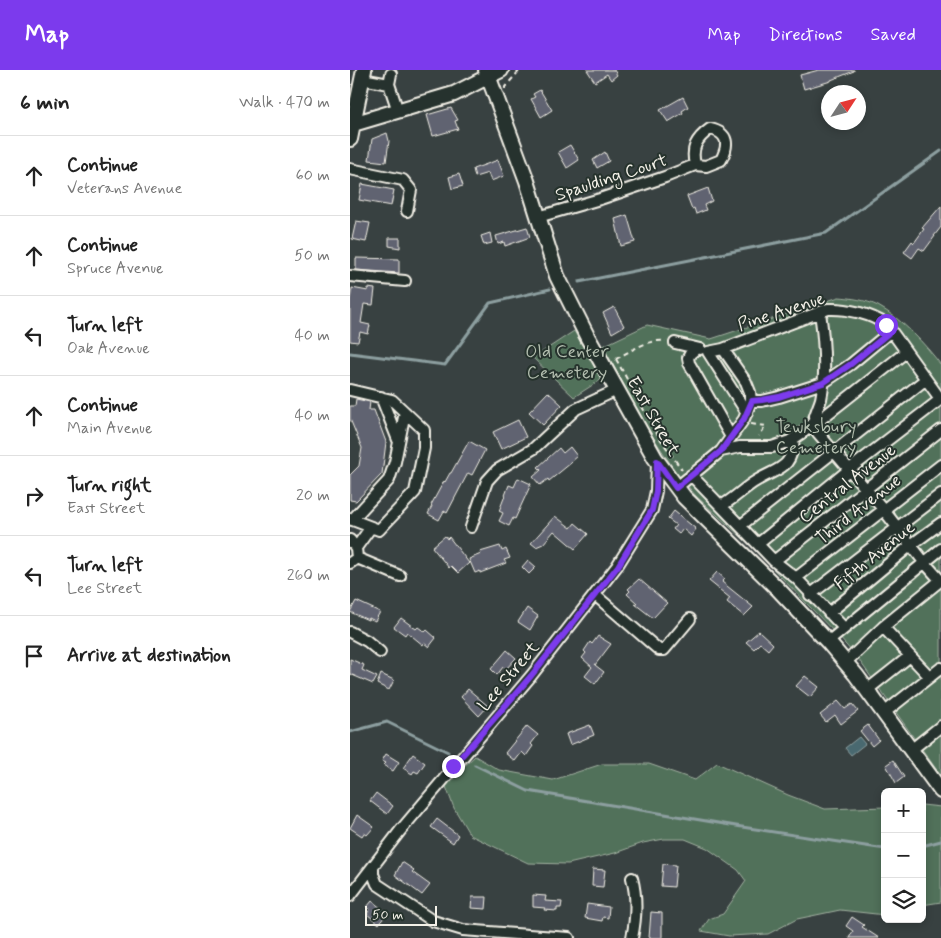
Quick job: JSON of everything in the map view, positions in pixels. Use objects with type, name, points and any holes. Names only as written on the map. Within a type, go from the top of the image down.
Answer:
[{"type":"main road","points":[[353,124],[454,94],[487,73],[501,70]]},
{"type":"main road","name":"East Street","points":[[487,73],[527,181],[551,260],[565,292],[588,338],[657,461],[676,488],[846,662],[941,791]]},
{"type":"main road","points":[[350,139],[363,74]]},
{"type":"street","points":[[363,74],[390,79],[398,111]]},
{"type":"street","name":"Spaulding Court","points":[[538,217],[619,193],[695,165]]},
{"type":"street","points":[[350,169],[404,180],[411,190],[406,211]]},
{"type":"street","points":[[350,276],[405,281]]},
{"type":"street","name":"Pine Avenue","points":[[708,352],[723,349],[778,326],[835,308],[880,320],[891,331],[941,400]]},
{"type":"street","points":[[812,426],[823,383],[824,364],[820,312]]},
{"type":"street","points":[[752,401],[779,397],[823,383],[851,364],[891,331]]},
{"type":"street","points":[[675,343],[708,352],[746,413]]},
{"type":"street","points":[[696,349],[690,354],[688,358],[689,363],[731,437]]},
{"type":"street","points":[[676,488],[721,451],[741,423],[752,401],[746,382],[723,349]]},
{"type":"street","points":[[721,451],[740,446],[772,447],[790,441],[906,352]]},
{"type":"street","points":[[740,526],[926,379]]},
{"type":"street","points":[[350,390],[392,400],[405,412],[424,430],[424,448],[415,492],[378,530],[351,519],[389,480],[405,412]]},
{"type":"street","points":[[471,527],[487,481],[497,470],[533,449],[576,409],[617,390]]},
{"type":"street","points":[[381,397],[398,441]]},
{"type":"street","points":[[758,544],[850,469],[941,400]]},
{"type":"street","points":[[812,426],[850,469],[924,562],[941,580],[882,627],[846,662]]},
{"type":"street","name":"Central Avenue","points":[[774,561],[941,430]]},
{"type":"street","points":[[721,506],[757,480],[776,472],[785,465],[792,456],[794,438]]},
{"type":"street","name":"Lee Street","points":[[350,896],[447,774],[531,676],[618,566],[652,510],[656,491],[657,461]]},
{"type":"street","name":"Third Avenue","points":[[796,578],[941,465]]},
{"type":"street","points":[[690,476],[774,561],[796,578],[810,595],[844,628]]},
{"type":"street","points":[[810,595],[941,494]]},
{"type":"street","name":"Fifth Avenue","points":[[829,613],[911,545],[941,523]]},
{"type":"street","points":[[371,527],[353,552],[400,576]]},
{"type":"street","points":[[828,642],[941,549]]},
{"type":"street","points":[[596,594],[659,650],[664,650],[690,619]]},
{"type":"street","points":[[882,627],[930,677]]},
{"type":"street","points":[[350,632],[380,652]]},
{"type":"street","points":[[867,690],[910,656]]},
{"type":"street","points":[[884,713],[941,668]]},
{"type":"street","points":[[911,750],[941,726]]},
{"type":"street","points":[[373,866],[373,874],[377,884],[442,925],[463,930],[569,938]]},
{"type":"street","points":[[632,878],[635,925],[632,938]]},
{"type":"path","points":[[612,362],[647,342],[656,340],[675,343]]},
{"type":"path","points":[[616,360],[674,461],[690,476]]},
{"type":"path","points":[[741,423],[766,426],[752,447]]},
{"type":"green space","name":"Tewksbury Cemetery","points":[[839,297],[869,302],[887,311],[913,332],[941,365],[941,776],[859,660],[839,637],[751,546],[696,496],[675,471],[646,426],[603,346],[647,325],[711,339]]},
{"type":"green space","name":"Old Center Cemetery","points":[[574,331],[602,379],[574,397],[533,358]]},
{"type":"green space","points":[[475,756],[499,770],[553,780],[602,764],[649,764],[695,780],[717,763],[788,795],[825,809],[881,807],[881,915],[840,910],[797,919],[768,934],[729,936],[701,931],[709,919],[723,914],[746,881],[738,870],[707,848],[685,839],[664,839],[568,864],[528,863],[470,835],[454,808],[445,784]]},
{"type":"green space","points":[[926,805],[941,807],[941,902],[926,904]]},
{"type":"water","points":[[859,737],[865,744],[851,755],[845,748]]},
{"type":"building","points":[[587,70],[614,70],[617,75],[611,80],[607,74],[595,82]]},
{"type":"building","points":[[819,70],[854,71],[831,81],[804,89],[800,75]]},
{"type":"building","points":[[540,90],[552,110],[541,117],[531,99],[535,97],[533,94]]},
{"type":"building","points":[[683,97],[688,107],[682,111],[683,113],[668,122],[660,110]]},
{"type":"building","points":[[451,108],[458,120],[455,121],[458,129],[433,136],[427,115]]},
{"type":"building","points":[[387,133],[389,141],[386,162],[369,160],[372,139]]},
{"type":"building","points":[[570,145],[579,160],[567,168],[558,152]]},
{"type":"building","points":[[605,152],[609,161],[597,168],[593,160]]},
{"type":"building","points":[[498,160],[504,176],[491,181],[488,173],[475,177],[473,169]]},
{"type":"building","points":[[459,174],[463,186],[452,189],[449,177]]},
{"type":"building","points":[[362,184],[394,190],[391,206],[359,200]]},
{"type":"building","points":[[708,188],[712,201],[704,205],[706,210],[696,214],[687,196]]},
{"type":"building","points":[[941,206],[941,227],[924,251],[919,248],[912,258],[904,252],[912,241],[914,243],[924,229],[922,228]]},
{"type":"building","points":[[627,215],[635,242],[621,246],[615,219]]},
{"type":"building","points":[[356,221],[370,223],[366,242],[352,239]]},
{"type":"building","points":[[527,227],[530,237],[505,246],[504,242],[498,244],[496,236]]},
{"type":"building","points":[[490,233],[492,243],[484,245],[481,236]]},
{"type":"building","points":[[389,238],[400,238],[400,248],[389,246]]},
{"type":"building","points":[[356,258],[399,259],[399,273],[356,270]]},
{"type":"building","points":[[352,288],[368,291],[368,288],[375,289],[373,305],[364,304],[361,323],[370,325],[368,334],[360,332],[358,342],[350,341],[350,300]]},
{"type":"building","points":[[614,307],[624,326],[612,333],[603,313]]},
{"type":"building","points":[[548,392],[562,405],[543,425],[529,412]]},
{"type":"building","points":[[356,399],[370,402],[369,410],[374,410],[386,442],[382,474],[356,501],[350,500],[350,475],[359,466],[362,448],[350,419],[350,406],[355,406]]},
{"type":"building","points":[[518,420],[526,437],[501,449],[493,432]]},
{"type":"building","points":[[469,441],[485,450],[472,475],[468,473],[447,513],[444,511],[439,520],[428,514],[431,505]]},
{"type":"building","points":[[570,447],[577,456],[549,481],[548,479],[540,485],[533,477],[541,470],[538,467],[559,448],[563,453]]},
{"type":"building","points":[[518,478],[531,484],[515,519],[513,518],[509,526],[499,521],[503,513],[499,511],[509,485],[514,487]]},
{"type":"building","points":[[674,511],[696,529],[691,536],[683,529],[679,534],[673,529],[676,525],[668,519]]},
{"type":"building","points":[[555,516],[571,528],[575,523],[588,534],[575,549],[554,531],[543,544],[536,547],[531,543]]},
{"type":"building","points":[[445,536],[447,539],[449,537],[469,563],[458,573],[451,566],[449,568],[432,547]]},
{"type":"building","points":[[500,546],[502,551],[506,549],[510,558],[504,560],[506,563],[480,573],[480,571],[475,573],[469,559],[481,554],[480,552]]},
{"type":"building","points":[[528,560],[536,567],[529,574],[522,567]]},
{"type":"building","points":[[717,572],[725,579],[722,582],[753,607],[744,616],[727,602],[730,598],[709,581]]},
{"type":"building","points":[[639,579],[667,603],[653,618],[635,604],[637,603],[627,594],[630,591],[628,589]]},
{"type":"building","points":[[356,601],[380,612],[375,621],[350,612]]},
{"type":"building","points":[[527,608],[538,616],[530,630],[518,622]]},
{"type":"building","points":[[401,618],[416,629],[418,627],[425,632],[427,630],[436,638],[429,647],[424,643],[423,645],[407,632],[405,635],[394,627]]},
{"type":"building","points":[[759,631],[773,644],[768,650],[760,643],[754,649],[746,642]]},
{"type":"building","points":[[598,636],[611,644],[595,665],[604,672],[595,684],[585,676],[592,667],[582,658],[590,642],[592,644]]},
{"type":"building","points":[[507,650],[516,658],[506,669],[503,667],[497,675],[491,669]]},
{"type":"building","points":[[350,659],[364,665],[362,670],[377,677],[373,684],[350,674]]},
{"type":"building","points":[[381,674],[394,680],[389,690],[377,684]]},
{"type":"building","points":[[805,676],[819,687],[810,697],[796,686]]},
{"type":"building","points":[[468,689],[488,706],[479,716],[461,697]]},
{"type":"building","points":[[838,701],[845,709],[852,704],[858,711],[841,724],[835,715],[826,722],[820,715]]},
{"type":"building","points":[[590,725],[594,735],[570,745],[566,734]]},
{"type":"building","points":[[868,725],[879,740],[872,746],[860,731]]},
{"type":"building","points":[[527,726],[538,735],[531,744],[533,746],[526,756],[522,752],[515,761],[505,753]]},
{"type":"building","points":[[386,754],[399,762],[393,771],[384,765],[386,763],[382,761]]},
{"type":"building","points":[[413,754],[425,763],[418,773],[414,771],[412,774],[403,768]]},
{"type":"building","points":[[893,760],[904,777],[896,783],[886,765]]},
{"type":"building","points":[[376,793],[393,806],[387,814],[370,801]]},
{"type":"building","points":[[357,815],[374,827],[367,835],[364,833],[362,836],[350,828]]},
{"type":"building","points":[[437,819],[458,835],[453,843],[431,827]]},
{"type":"building","points":[[402,862],[430,885],[422,895],[395,875]]},
{"type":"building","points":[[663,864],[676,865],[674,887],[661,886]]},
{"type":"building","points":[[593,869],[605,870],[603,887],[592,886]]},
{"type":"building","points":[[533,895],[546,896],[545,901],[562,902],[561,908],[557,908],[557,911],[533,907]]},
{"type":"building","points":[[472,897],[487,897],[486,909],[471,908]]},
{"type":"building","points":[[372,901],[387,913],[379,924],[367,914],[370,909],[367,907]]},
{"type":"building","points":[[587,904],[609,907],[608,918],[603,917],[602,921],[585,918]]},
{"type":"building","points":[[651,912],[662,913],[662,938],[649,938]]},
{"type":"building","points":[[852,917],[864,925],[862,927],[879,938],[849,938],[853,931],[846,926]]},
{"type":"waterway","points":[[579,282],[826,233],[941,151]]},
{"type":"waterway","points":[[350,353],[445,365],[490,303],[550,289]]},
{"type":"waterway","points":[[350,732],[387,722],[448,752]]},
{"type":"waterway","points":[[475,765],[528,791],[881,848]]},
{"type":"waterway","points":[[926,845],[941,841]]},
{"type":"route","points":[[453,766],[531,676],[618,566],[652,510],[656,491],[657,461],[676,488],[721,451],[744,419],[752,401],[779,397],[823,383],[851,364],[891,331],[886,325]]}]
